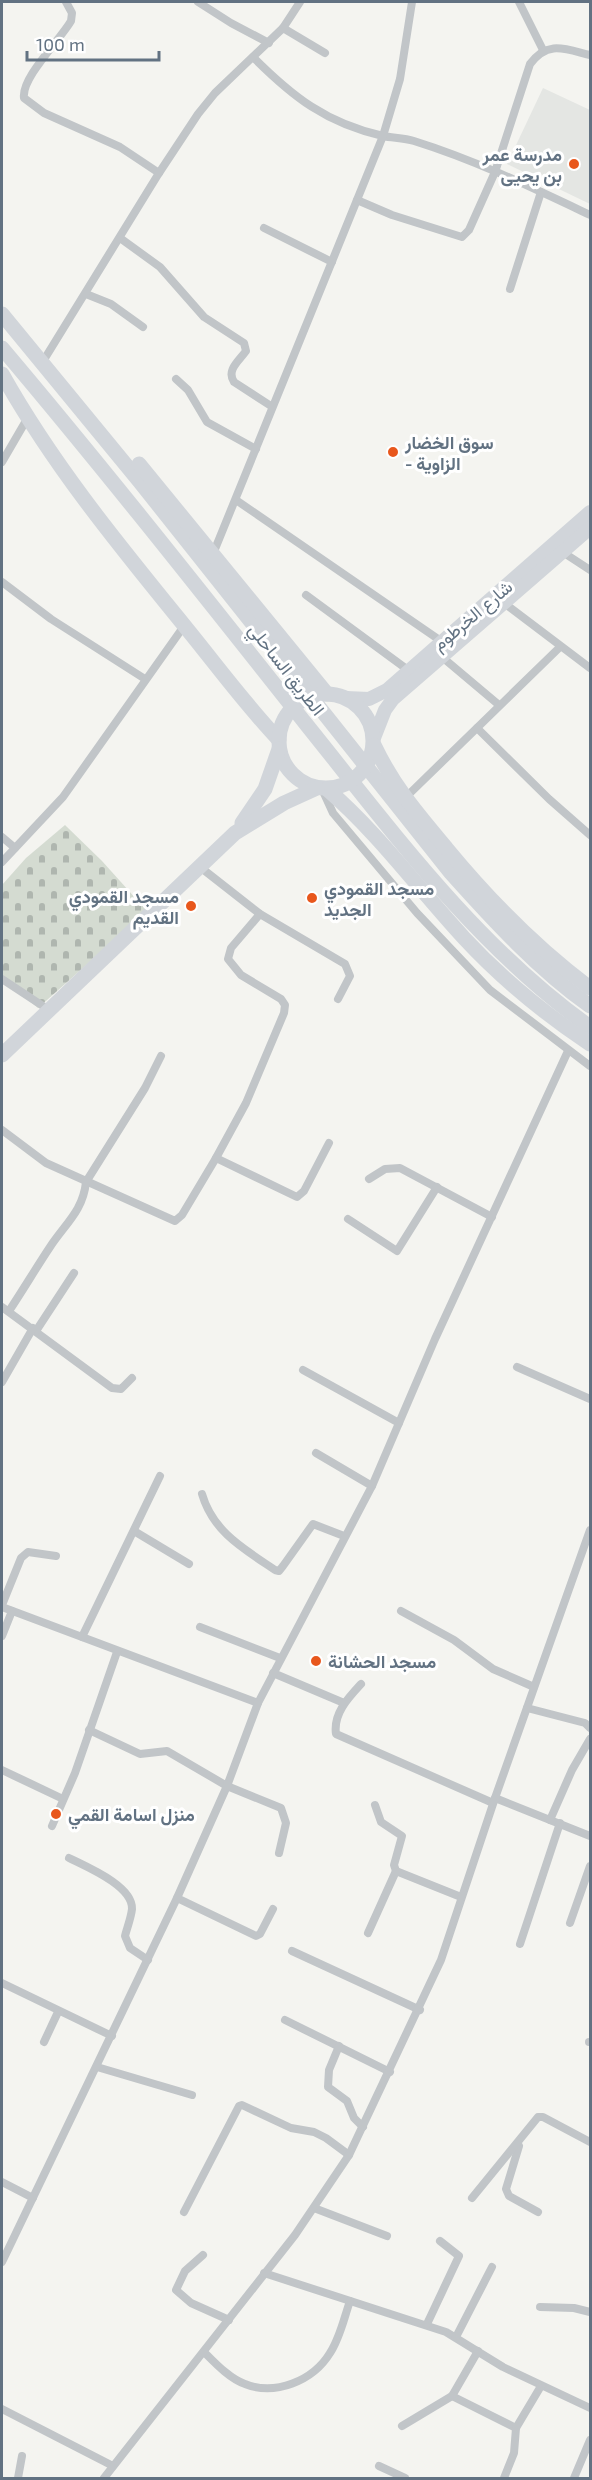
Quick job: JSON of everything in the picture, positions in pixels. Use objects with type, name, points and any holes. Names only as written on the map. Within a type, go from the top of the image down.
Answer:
[{"type":"highway","name":"الطريق الساحلي","points":[[2,314],[140,482],[451,873],[507,933],[586,997]]},
{"type":"highway","name":"الطريق الساحلي","points":[[2,348],[125,496],[332,756],[438,884],[510,960],[591,1027]]},
{"type":"highway","points":[[2,374],[27,419],[95,516],[279,744],[288,770],[306,784],[322,788],[357,814],[453,925],[495,969],[549,1015],[591,1044]]},
{"type":"highway","points":[[81,410],[126,450],[327,694]]},
{"type":"highway","points":[[2,1055],[235,833],[265,789],[286,717],[294,707],[315,695],[327,694],[346,698],[365,714],[374,741],[404,799],[463,869],[517,927],[553,960],[586,997]]},
{"type":"highway","points":[[235,833],[284,802],[322,788],[350,783],[359,776],[372,756],[374,741]]},
{"type":"main road","name":"شارع الخرطوم","points":[[374,741],[389,704],[504,603],[559,549],[591,512]]},
{"type":"main road","name":"شارع الخرطوم","points":[[346,698],[374,697],[387,690],[441,641],[559,549],[591,528]]},
{"type":"street","points":[[66,2],[72,13],[71,21],[34,72],[24,89],[24,98],[44,113],[120,147],[159,173]]},
{"type":"street","points":[[198,2],[269,43]]},
{"type":"street","points":[[42,363],[159,173],[215,93],[269,43],[283,28],[300,2]]},
{"type":"street","points":[[213,554],[256,449],[271,405],[383,136],[400,79],[412,2]]},
{"type":"street","points":[[519,2],[543,50]]},
{"type":"street","points":[[283,28],[325,53]]},
{"type":"street","points":[[357,200],[392,215],[462,237],[469,230],[495,172],[530,64],[543,50],[559,48],[591,55]]},
{"type":"street","points":[[253,57],[309,108],[347,125],[383,136],[414,141],[495,172],[591,215]]},
{"type":"street","points":[[510,289],[541,192]]},
{"type":"street","points":[[264,228],[332,262]]},
{"type":"street","points":[[120,238],[160,267],[204,317],[244,343],[246,351],[231,371],[231,378],[271,405]]},
{"type":"street","points":[[86,294],[111,304],[143,327]]},
{"type":"street","points":[[177,379],[188,390],[207,422],[256,449]]},
{"type":"street","points":[[2,462],[27,419]]},
{"type":"street","points":[[236,500],[441,641]]},
{"type":"street","points":[[559,549],[591,570]]},
{"type":"street","points":[[2,582],[51,619],[145,679]]},
{"type":"street","points":[[306,595],[408,670]]},
{"type":"street","points":[[504,603],[591,668]]},
{"type":"street","points":[[2,862],[69,789],[184,626]]},
{"type":"street","points":[[404,799],[560,647]]},
{"type":"street","points":[[442,657],[499,705]]},
{"type":"street","points":[[477,728],[549,799],[590,834]]},
{"type":"street","points":[[322,788],[333,813],[461,962],[509,1006],[591,1066]]},
{"type":"street","points":[[2,837],[15,848]]},
{"type":"street","points":[[200,867],[260,914],[345,964],[350,976],[338,999]]},
{"type":"street","points":[[2,1130],[46,1163],[175,1221],[182,1215],[246,1103],[284,1013],[285,1005],[280,999],[241,975],[228,959],[231,948],[260,914]]},
{"type":"street","points":[[2,979],[49,1010]]},
{"type":"street","points":[[2,2262],[177,1898],[227,1786],[258,1703],[372,1486],[568,1051]]},
{"type":"street","points":[[132,1378],[121,1389],[112,1388],[5,1309],[78,1211],[84,1197],[86,1182],[127,1118],[161,1056]]},
{"type":"street","points":[[216,1158],[293,1198],[304,1191],[329,1143]]},
{"type":"street","points":[[369,1179],[385,1169],[400,1168],[492,1217]]},
{"type":"street","points":[[348,1219],[397,1251],[404,1244],[437,1187]]},
{"type":"street","points":[[2,1382],[74,1273]]},
{"type":"street","points":[[517,1367],[591,1399]]},
{"type":"street","points":[[303,1370],[399,1423]]},
{"type":"street","points":[[316,1453],[372,1486]]},
{"type":"street","points":[[82,1637],[160,1476]]},
{"type":"street","points":[[202,1494],[207,1512],[240,1548],[275,1570],[283,1566],[313,1524],[344,1536]]},
{"type":"street","points":[[104,2478],[314,2208],[349,2155],[420,2010],[441,1959],[494,1800],[591,1530]]},
{"type":"street","points":[[134,1531],[189,1564]]},
{"type":"street","points":[[56,1556],[28,1552],[21,1558],[2,1606],[117,1652],[258,1703]]},
{"type":"street","points":[[2,1636],[12,1611]]},
{"type":"street","points":[[401,1611],[454,1640],[493,1669],[534,1687]]},
{"type":"street","points":[[200,1627],[280,1658]]},
{"type":"street","points":[[51,1826],[117,1652]]},
{"type":"street","points":[[273,1673],[344,1703]]},
{"type":"street","points":[[361,1684],[344,1703],[335,1726],[336,1734],[343,1739],[494,1800],[591,1836]]},
{"type":"street","points":[[527,1708],[585,1723],[591,1728]]},
{"type":"street","points":[[89,1730],[140,1754],[167,1751],[227,1786],[283,1810],[286,1823],[279,1853]]},
{"type":"street","points":[[550,1820],[572,1770],[591,1739]]},
{"type":"street","points":[[2,1770],[63,1799]]},
{"type":"street","points":[[368,1933],[396,1871],[394,1865],[402,1836],[381,1822],[375,1805]]},
{"type":"street","points":[[520,1944],[560,1823]]},
{"type":"street","points":[[69,1858],[94,1870],[126,1891],[132,1909],[125,1936],[130,1948],[148,1960]]},
{"type":"street","points":[[570,1923],[591,1866]]},
{"type":"street","points":[[396,1871],[461,1897]]},
{"type":"street","points":[[177,1898],[256,1936],[260,1934],[273,1909]]},
{"type":"street","points":[[292,1951],[420,2010]]},
{"type":"street","points":[[2,1983],[58,2012],[112,2036]]},
{"type":"street","points":[[44,2042],[58,2012]]},
{"type":"street","points":[[285,2020],[390,2072]]},
{"type":"street","points":[[339,2046],[329,2070],[328,2087],[347,2101],[354,2118],[363,2127]]},
{"type":"street","points":[[97,2067],[192,2095]]},
{"type":"street","points":[[183,2212],[242,2105],[291,2128],[314,2132],[349,2155]]},
{"type":"street","points":[[472,2198],[521,2140],[532,2122],[543,2117],[591,2142]]},
{"type":"street","points":[[521,2140],[506,2189],[509,2196],[538,2212]]},
{"type":"street","points":[[2,2182],[33,2198]]},
{"type":"street","points":[[314,2208],[387,2236]]},
{"type":"street","points":[[427,2324],[459,2256],[440,2241]]},
{"type":"street","points":[[203,2255],[185,2271],[176,2290],[190,2303],[229,2320]]},
{"type":"street","points":[[456,2337],[492,2267]]},
{"type":"street","points":[[264,2273],[427,2324],[456,2337],[541,2386],[591,2408]]},
{"type":"street","points":[[204,2352],[242,2384],[256,2388],[290,2386],[317,2368],[330,2354],[350,2301]]},
{"type":"street","points":[[540,2307],[574,2308],[591,2312]]},
{"type":"street","points":[[402,2426],[452,2396],[478,2351]]},
{"type":"street","points":[[504,2478],[514,2453],[516,2428],[541,2386]]},
{"type":"street","points":[[452,2396],[516,2428]]},
{"type":"street","points":[[2,2409],[113,2466]]},
{"type":"street","points":[[574,2478],[587,2457],[591,2439]]},
{"type":"street","points":[[18,2478],[22,2456]]},
{"type":"street","points":[[379,2466],[405,2478]]},
{"type":"shaded area","points":[[543,88],[590,110],[590,204],[507,164]]},
{"type":"green space","points":[[65,825],[102,861],[147,911],[38,1008],[2,979],[2,885],[26,858]]},
{"type":"place","name":"مدرسة عمر بن يحيى","points":[[574,164]]},
{"type":"place","name":"سوق الخضار - الزاوية","points":[[393,452]]},
{"type":"place","name":"مسجد القمودي الجديد","points":[[312,898]]},
{"type":"place","name":"مسجد القمودي القديم","points":[[191,906]]},
{"type":"place","name":"مسجد الحشانة","points":[[316,1661]]},
{"type":"place","name":"منزل اسامة القمي","points":[[56,1814]]}]
